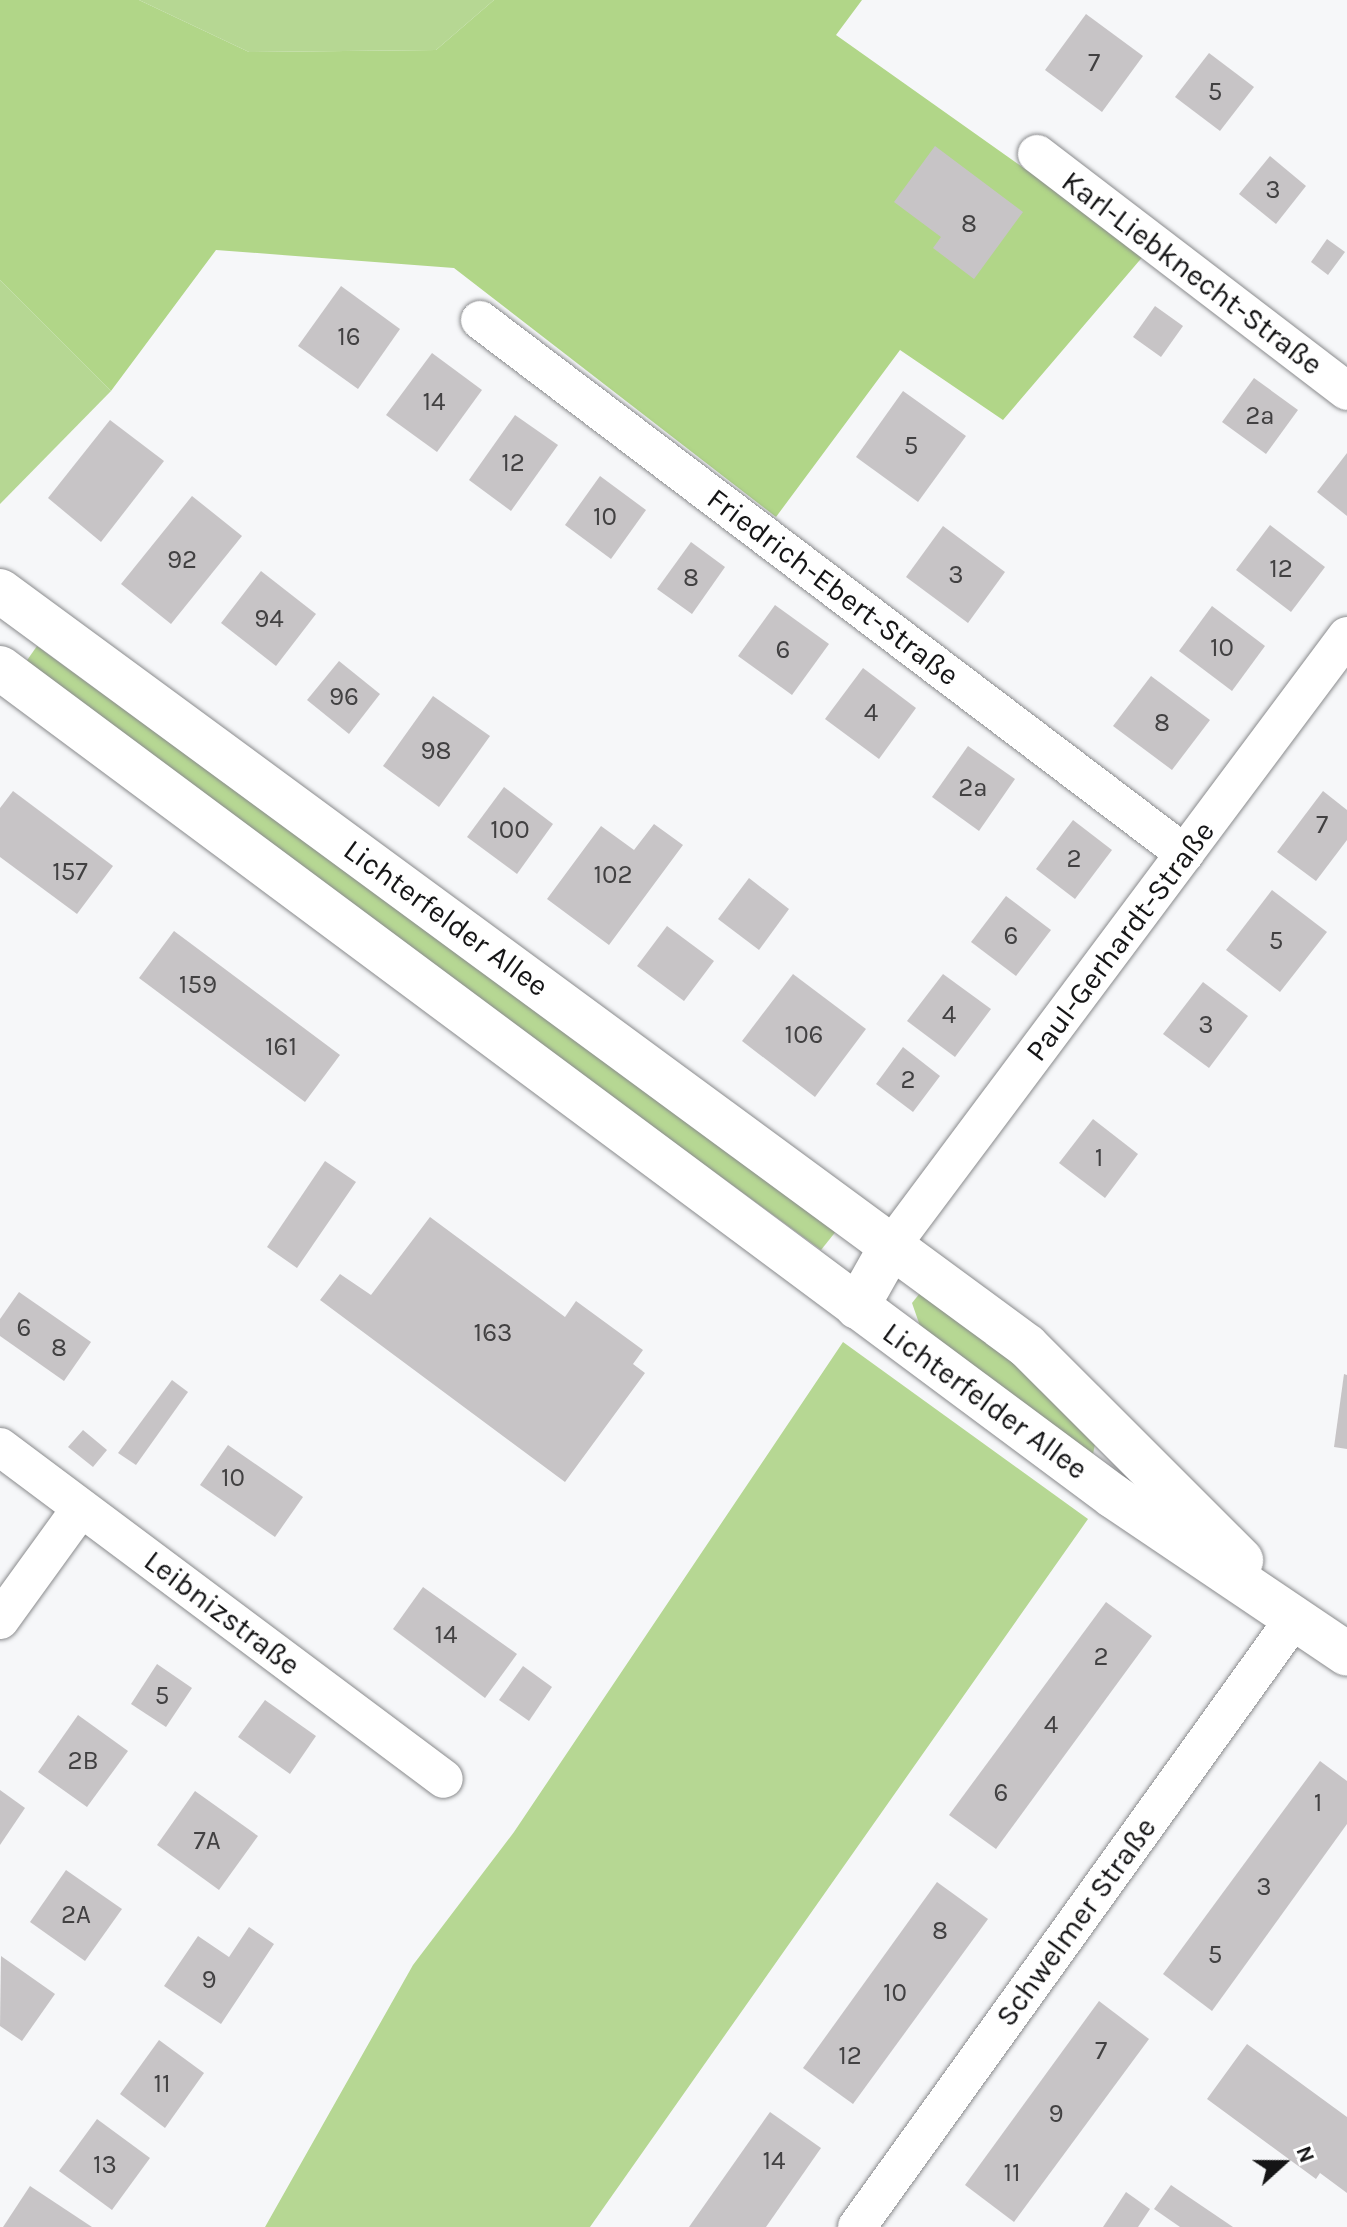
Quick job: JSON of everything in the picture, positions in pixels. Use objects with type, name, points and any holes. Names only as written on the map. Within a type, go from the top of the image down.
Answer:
[{"type":"main road","name":"Lichterfelder Allee","points":[[3,599],[1027,1346],[1140,1455],[1296,1616]]},
{"type":"main road","name":"Lichterfelder Allee","points":[[0,668],[1113,1496],[1296,1616]]},
{"type":"main road","name":"Lichterfelder Allee","points":[[857,1307],[892,1245]]},
{"type":"main road","points":[[1296,1616],[1347,1654]]},
{"type":"street","name":"Karl-Liebknecht-Straße","points":[[1037,154],[1347,391]]},
{"type":"street","name":"Friedrich-Ebert-Straße","points":[[480,320],[1185,854]]},
{"type":"street","name":"Paul-Gerhardt-Straße","points":[[892,1245],[1347,636]]},
{"type":"street","name":"Leibnizstraße","points":[[0,1447],[444,1779]]},
{"type":"street","points":[[0,1620],[81,1508]]},
{"type":"street","name":"Schwelmer Straße","points":[[857,2227],[1296,1616]]},
{"type":"green space","points":[[0,0],[139,0],[249,52],[436,50],[494,0],[862,0],[836,35],[1145,254],[1003,420],[900,350],[776,517],[454,268],[216,250],[111,391],[0,280]]},
{"type":"green space","points":[[139,0],[494,0],[436,50],[249,52]]},
{"type":"green space","points":[[0,280],[111,391],[0,504]]},
{"type":"green space","points":[[37,646],[837,1230],[821,1250],[23,666]]},
{"type":"green space","points":[[920,1293],[1026,1368],[1096,1439],[1093,1454],[1087,1455],[920,1326],[912,1303]]},
{"type":"green space","points":[[843,1342],[1088,1519],[590,2227],[265,2227],[413,1965],[514,1832]]},
{"type":"building","points":[[1086,14],[1143,56],[1102,112],[1045,70]]},
{"type":"building","points":[[1209,53],[1254,87],[1220,131],[1175,97]]},
{"type":"building","points":[[935,146],[1023,212],[974,279],[933,248],[941,237],[894,202]]},
{"type":"building","points":[[1270,156],[1306,186],[1276,224],[1239,194]]},
{"type":"building","points":[[1327,239],[1345,252],[1328,275],[1311,262]]},
{"type":"building","points":[[341,286],[400,329],[358,389],[298,346]]},
{"type":"building","points":[[1155,306],[1183,326],[1161,357],[1133,337]]},
{"type":"building","points":[[432,353],[482,390],[437,452],[386,415]]},
{"type":"building","points":[[1254,378],[1298,410],[1266,454],[1222,422]]},
{"type":"building","points":[[903,391],[966,436],[918,502],[856,457]]},
{"type":"building","points":[[515,415],[558,445],[511,511],[469,480]]},
{"type":"building","points":[[110,420],[164,461],[101,542],[48,498]]},
{"type":"building","points":[[1347,453],[1347,516],[1317,492]]},
{"type":"building","points":[[600,476],[646,510],[611,559],[565,525]]},
{"type":"building","points":[[192,496],[242,536],[171,624],[121,584]]},
{"type":"building","points":[[1270,525],[1325,567],[1291,612],[1236,570]]},
{"type":"building","points":[[943,526],[1005,572],[968,623],[906,577]]},
{"type":"building","points":[[691,542],[725,567],[692,614],[657,589]]},
{"type":"building","points":[[261,571],[316,614],[276,666],[221,623]]},
{"type":"building","points":[[775,605],[829,644],[792,695],[738,656]]},
{"type":"building","points":[[1212,606],[1265,646],[1232,691],[1179,651]]},
{"type":"building","points":[[339,661],[380,694],[349,734],[307,700]]},
{"type":"building","points":[[863,668],[916,708],[879,759],[825,719]]},
{"type":"building","points":[[1151,676],[1210,720],[1172,770],[1113,726]]},
{"type":"building","points":[[433,696],[490,736],[439,807],[383,766]]},
{"type":"building","points":[[968,746],[1015,779],[979,831],[932,797]]},
{"type":"building","points":[[504,787],[553,824],[517,874],[467,837]]},
{"type":"building","points":[[13,791],[113,866],[77,914],[0,857],[0,808]]},
{"type":"building","points":[[1323,791],[1347,810],[1347,840],[1316,881],[1277,852]]},
{"type":"building","points":[[1073,820],[1112,850],[1075,899],[1036,869]]},
{"type":"building","points":[[654,824],[683,845],[609,945],[547,899],[601,826],[634,850]]},
{"type":"building","points":[[749,878],[789,909],[759,950],[718,919]]},
{"type":"building","points":[[1272,890],[1327,932],[1280,992],[1226,950]]},
{"type":"building","points":[[1006,896],[1051,930],[1016,976],[971,942]]},
{"type":"building","points":[[667,926],[714,961],[684,1001],[637,966]]},
{"type":"building","points":[[174,931],[340,1055],[305,1102],[139,978]]},
{"type":"building","points":[[793,974],[866,1029],[815,1097],[742,1041]]},
{"type":"building","points":[[943,974],[991,1009],[955,1057],[907,1021]]},
{"type":"building","points":[[1203,982],[1248,1016],[1209,1068],[1163,1034]]},
{"type":"building","points":[[903,1047],[940,1076],[913,1112],[876,1084]]},
{"type":"building","points":[[1093,1119],[1138,1154],[1105,1198],[1059,1163]]},
{"type":"building","points":[[325,1161],[356,1182],[297,1268],[267,1247]]},
{"type":"building","points":[[430,1217],[565,1317],[576,1301],[643,1350],[633,1364],[645,1373],[565,1482],[320,1300],[340,1274],[371,1295]]},
{"type":"building","points":[[19,1292],[91,1342],[64,1381],[0,1336],[0,1319]]},
{"type":"building","points":[[1344,1374],[1347,1375],[1347,1449],[1334,1447]]},
{"type":"building","points":[[172,1380],[188,1392],[136,1465],[118,1453]]},
{"type":"building","points":[[83,1430],[107,1450],[93,1467],[68,1447]]},
{"type":"building","points":[[228,1445],[303,1497],[275,1537],[200,1485]]},
{"type":"building","points":[[423,1587],[517,1654],[485,1698],[393,1629]]},
{"type":"building","points":[[1106,1602],[1152,1636],[996,1849],[949,1815]]},
{"type":"building","points":[[157,1664],[192,1688],[166,1727],[131,1704]]},
{"type":"building","points":[[523,1666],[552,1687],[529,1721],[499,1700]]},
{"type":"building","points":[[265,1700],[316,1736],[290,1774],[238,1737]]},
{"type":"building","points":[[78,1715],[128,1751],[87,1807],[38,1772]]},
{"type":"building","points":[[1320,1761],[1347,1781],[1347,1824],[1212,2011],[1163,1974]]},
{"type":"building","points":[[0,1790],[25,1808],[0,1845]]},
{"type":"building","points":[[195,1791],[258,1836],[219,1890],[157,1845]]},
{"type":"building","points":[[66,1870],[122,1909],[85,1961],[30,1922]]},
{"type":"building","points":[[937,1882],[988,1919],[853,2104],[803,2068]]},
{"type":"building","points":[[249,1927],[274,1944],[221,2024],[164,1986],[198,1936],[229,1957]]},
{"type":"building","points":[[1,1956],[55,1994],[22,2041],[0,2026]]},
{"type":"building","points":[[1099,2001],[1149,2039],[1014,2222],[965,2185]]},
{"type":"building","points":[[159,2040],[204,2073],[165,2128],[120,2094]]},
{"type":"building","points":[[1247,2044],[1347,2117],[1347,2193],[1320,2173],[1316,2179],[1207,2099]]},
{"type":"building","points":[[770,2112],[821,2148],[766,2227],[689,2227]]},
{"type":"building","points":[[97,2119],[150,2158],[112,2210],[59,2171]]},
{"type":"building","points":[[1171,2185],[1233,2227],[1180,2227],[1154,2209]]},
{"type":"building","points":[[30,2186],[92,2227],[3,2227]]},
{"type":"building","points":[[1126,2192],[1150,2209],[1138,2227],[1103,2227]]}]
